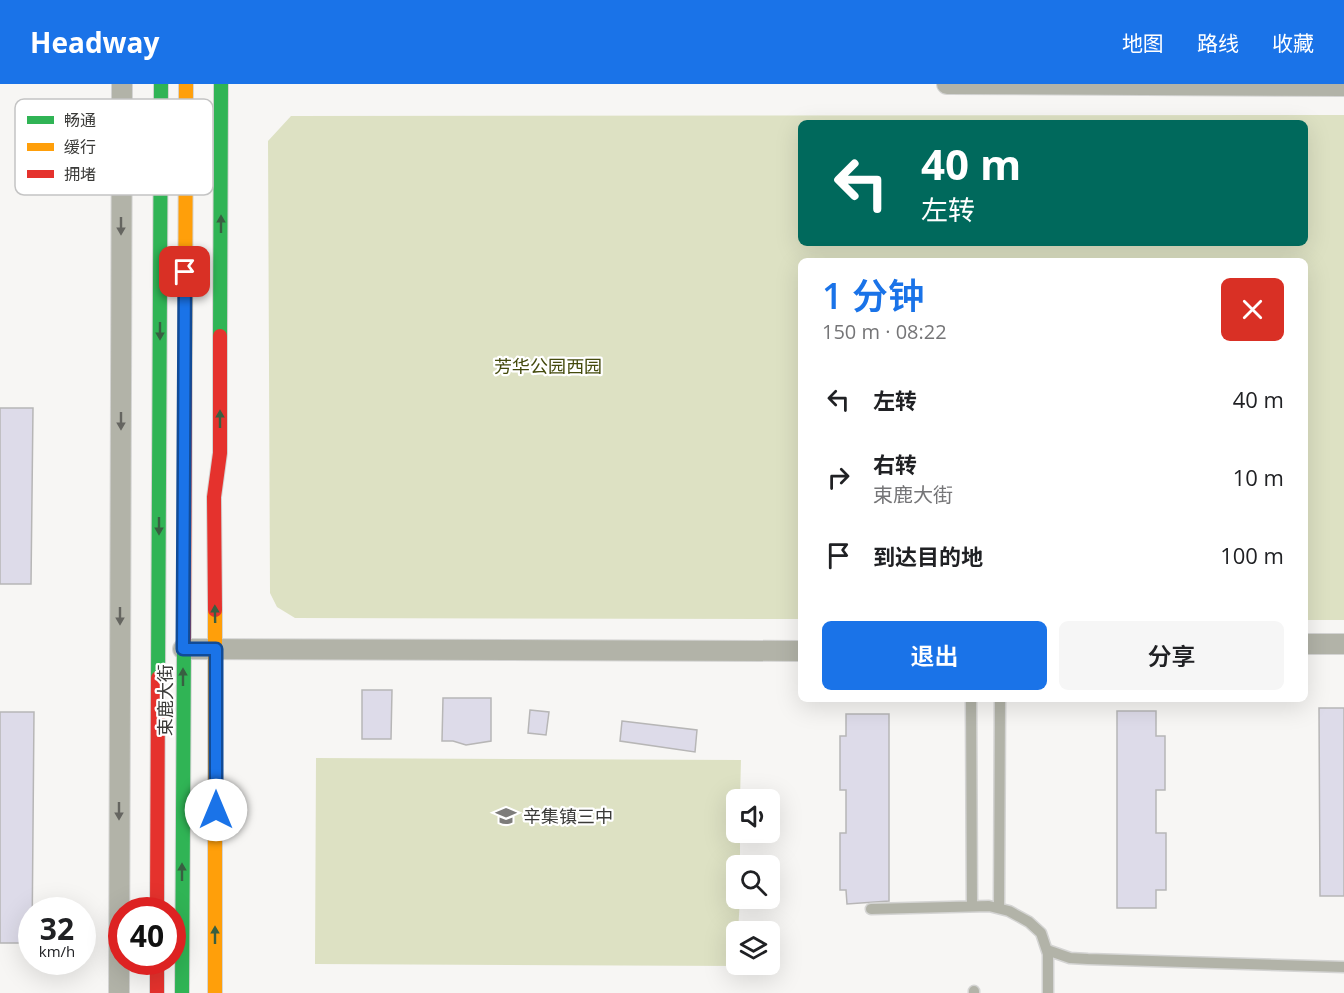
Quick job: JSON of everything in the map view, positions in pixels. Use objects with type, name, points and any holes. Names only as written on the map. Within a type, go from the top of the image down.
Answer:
[{"type":"main road","name":"束鹿大街","points":[[161,84],[161,99]]},
{"type":"main road","name":"束鹿大街","points":[[186,84],[186,99]]},
{"type":"main road","points":[[214,993],[216,649],[214,497],[220,453],[221,84]]},
{"type":"main road","name":"束鹿大街","points":[[157,897],[160,195]]},
{"type":"main road","name":"束鹿大街","points":[[182,993],[185,195]]},
{"type":"main road","points":[[157,975],[157,993]]},
{"type":"street","points":[[122,84],[122,99]]},
{"type":"street","points":[[947,84],[1344,86]]},
{"type":"street","points":[[118,993],[122,195]]},
{"type":"street","points":[[1308,644],[1344,644]]},
{"type":"street","points":[[183,649],[798,651]]},
{"type":"lane","points":[[971,702],[972,906]]},
{"type":"lane","points":[[999,908],[1000,702]]},
{"type":"lane","points":[[871,909],[989,906],[1010,911],[1029,922],[1041,933],[1047,950],[1048,993]]},
{"type":"lane","points":[[1047,950],[1070,958],[1344,967]]},
{"type":"green space","name":"芳华公园西园","points":[[1344,115],[1344,620],[1308,620],[1308,258],[798,258],[798,619],[295,618],[277,607],[270,593],[268,141],[291,116]]},
{"type":"green space","points":[[316,758],[741,760],[740,789],[726,789],[726,843],[740,843],[740,855],[726,855],[726,909],[739,909],[739,921],[726,921],[726,966],[315,964]]},
{"type":"building","points":[[0,408],[33,408],[31,584],[0,584]]},
{"type":"building","points":[[362,690],[392,690],[391,739],[362,739]]},
{"type":"building","points":[[443,698],[491,698],[491,741],[466,745],[453,741],[442,741]]},
{"type":"building","points":[[1319,708],[1344,708],[1344,896],[1320,896]]},
{"type":"building","points":[[530,710],[549,712],[546,735],[528,733]]},
{"type":"building","points":[[1117,711],[1156,711],[1156,736],[1165,736],[1165,790],[1156,790],[1156,833],[1166,833],[1166,890],[1156,890],[1156,908],[1117,908]]},
{"type":"building","points":[[0,712],[34,712],[32,897],[18,897],[18,943],[0,943]]},
{"type":"building","points":[[846,714],[889,714],[889,901],[847,904],[846,890],[840,890],[840,833],[846,833],[846,790],[840,790],[840,736],[846,736]]},
{"type":"building","points":[[622,721],[697,730],[695,752],[620,741]]},
{"type":"traffic: fast","points":[[161,84],[161,99]]},
{"type":"traffic: fast","points":[[220,336],[221,84]]},
{"type":"traffic: fast","points":[[158,678],[160,195]]},
{"type":"traffic: fast","points":[[182,993],[184,639]]},
{"type":"traffic: slow","points":[[186,84],[186,99]]},
{"type":"traffic: slow","points":[[185,361],[186,195]]},
{"type":"traffic: slow","points":[[215,610],[215,993]]},
{"type":"traffic: jam","points":[[215,610],[214,497],[220,453],[220,336]]},
{"type":"traffic: jam","points":[[184,639],[185,361]]},
{"type":"traffic: jam","points":[[157,897],[158,678]]},
{"type":"traffic: jam","points":[[157,975],[157,993]]},
{"type":"place","name":"辛集镇三中","points":[[506,816]]},
{"type":"route","points":[[185,272],[183,649],[216,649],[216,810]]}]
